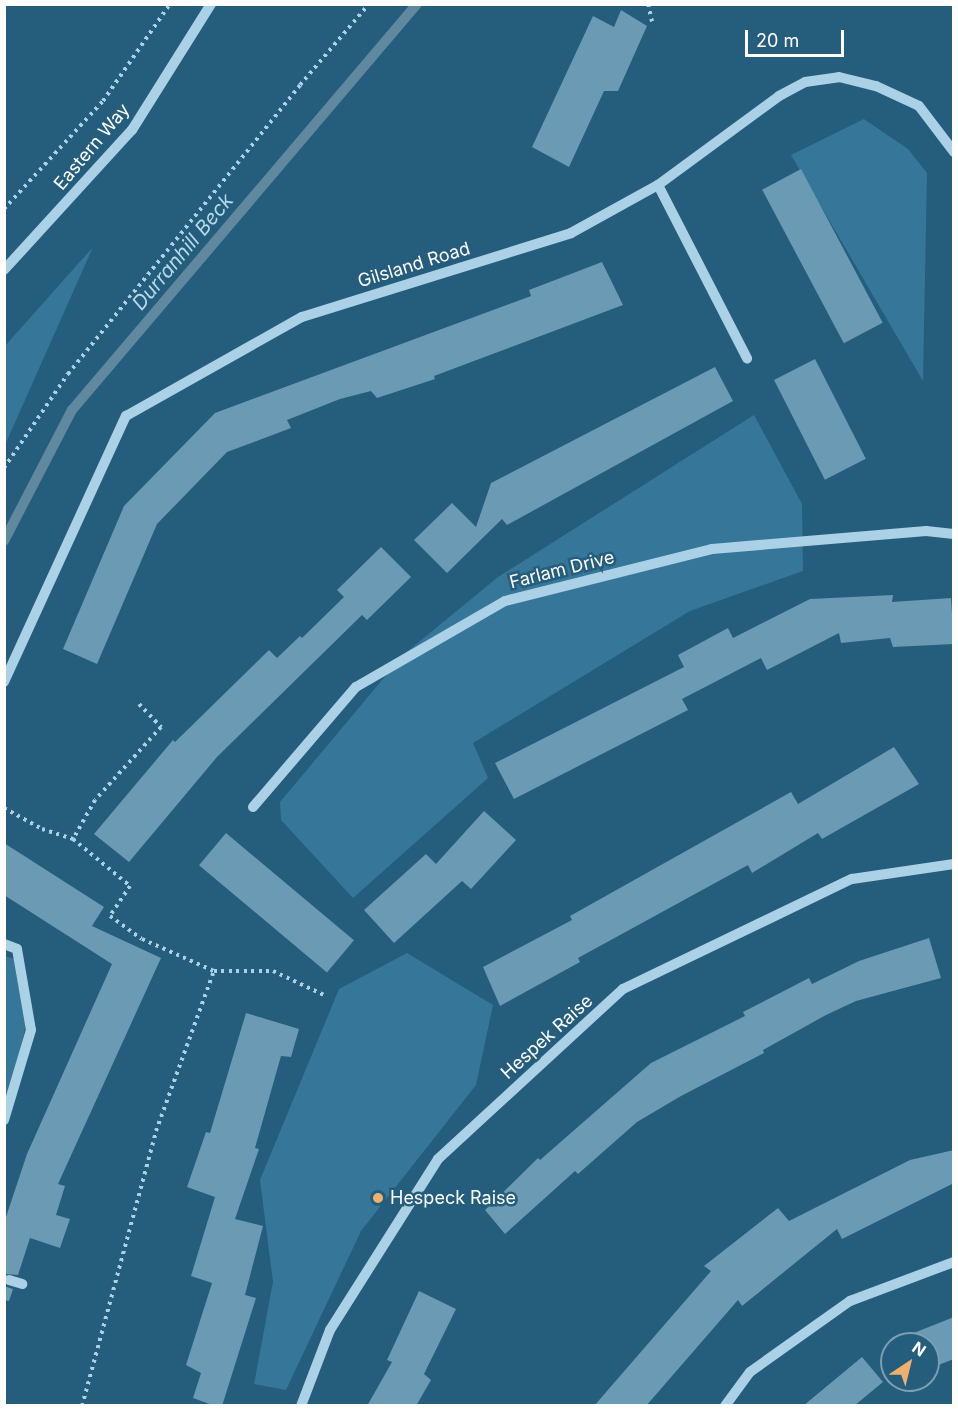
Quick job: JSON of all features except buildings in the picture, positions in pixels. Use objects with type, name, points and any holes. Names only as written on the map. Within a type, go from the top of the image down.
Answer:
[{"type":"street","name":"Eastern Way","points":[[4,270],[132,130],[211,4]]},
{"type":"street","name":"Gilsland Road","points":[[4,682],[126,416],[302,317],[571,233],[658,185],[779,96],[805,82],[839,77],[876,86],[919,106],[954,152]]},
{"type":"street","points":[[658,185],[747,358]]},
{"type":"street","name":"Farlam Drive","points":[[253,807],[357,687],[505,601],[712,549],[926,531],[954,534]]},
{"type":"street","name":"Hespek Raise","points":[[302,1406],[330,1330],[438,1159],[623,989],[852,879],[954,864]]},
{"type":"street","points":[[4,944],[17,949],[32,1030],[4,1120]]},
{"type":"street","points":[[725,1406],[750,1371],[850,1301],[954,1262]]},
{"type":"street","points":[[9,1280],[22,1284]]},
{"type":"path","points":[[4,209],[103,101],[170,4]]},
{"type":"path","points":[[4,468],[68,374],[300,85],[369,4]]},
{"type":"path","points":[[648,4],[652,22]]},
{"type":"path","points":[[73,839],[95,800],[161,727],[139,704]]},
{"type":"path","points":[[4,808],[42,829],[73,839],[130,886],[110,916],[142,939],[214,971],[273,971],[324,995]]},
{"type":"path","points":[[82,1406],[156,1131],[214,971]]},
{"type":"shaded area","points":[[864,119],[908,149],[927,173],[923,381],[791,155]]},
{"type":"shaded area","points":[[93,247],[5,445],[5,346]]},
{"type":"shaded area","points":[[754,415],[802,504],[803,571],[690,611],[473,743],[488,778],[353,898],[281,820],[280,802],[403,655],[498,577]]},
{"type":"shaded area","points":[[407,953],[493,1005],[476,1085],[361,1231],[286,1390],[254,1384],[273,1282],[260,1180],[339,989]]},
{"type":"shaded area","points":[[5,956],[17,960],[29,1008],[14,1085],[5,1101]]},
{"type":"waterway","name":"Durranhill Beck","points":[[4,541],[72,410],[417,4]]},
{"type":"place","name":"Hespeck Raise","points":[[378,1198]]}]
